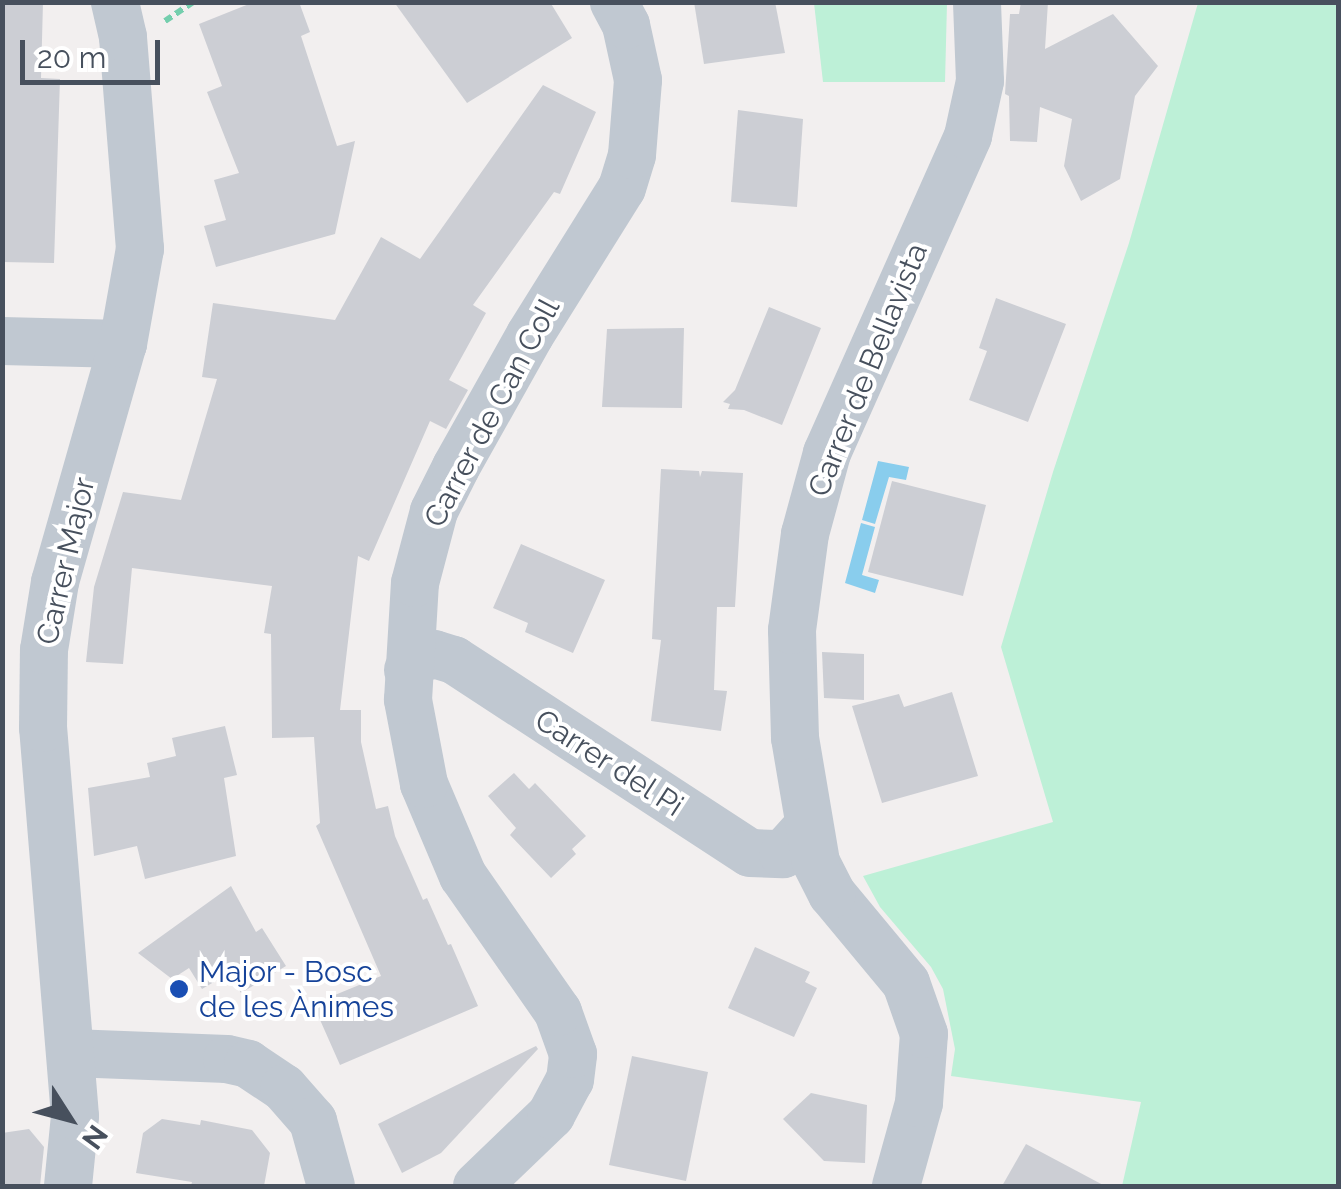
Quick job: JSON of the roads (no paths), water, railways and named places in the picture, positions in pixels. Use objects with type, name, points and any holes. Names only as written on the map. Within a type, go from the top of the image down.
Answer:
[{"type":"street","name":"Carrer Major","points":[[68,1186],[74,1116],[42,728],[44,650],[67,531],[123,344],[140,249],[123,37],[116,2]]},
{"type":"street","name":"Carrer de Can Coll","points":[[476,1186],[551,1115],[570,1080],[573,1054],[558,1012],[464,876],[432,810],[412,742],[408,670],[421,548],[434,511],[486,410],[602,223],[632,155],[638,80],[626,25],[614,2]]},
{"type":"street","name":"Carrer de Bellavista","points":[[896,1186],[924,1076],[924,1034],[919,1008],[889,959],[822,878],[808,826],[792,696],[792,630],[805,534],[833,439],[968,136],[980,81],[978,2]]},
{"type":"street","points":[[2,340],[123,344]]},
{"type":"street","name":"Carrer del Pi","points":[[408,670],[419,658],[434,654],[454,660],[750,853],[783,854],[808,826]]},
{"type":"street","points":[[71,1053],[227,1059],[248,1064],[284,1088],[313,1121],[331,1186]]},
{"type":"water","points":[[878,461],[909,467],[906,480],[889,477],[875,524],[862,520]]},
{"type":"water","points":[[861,523],[875,527],[862,575],[879,580],[875,593],[845,583]]},
{"type":"place","name":"Major - Bosc de les Ànimes","points":[[179,989]]}]
